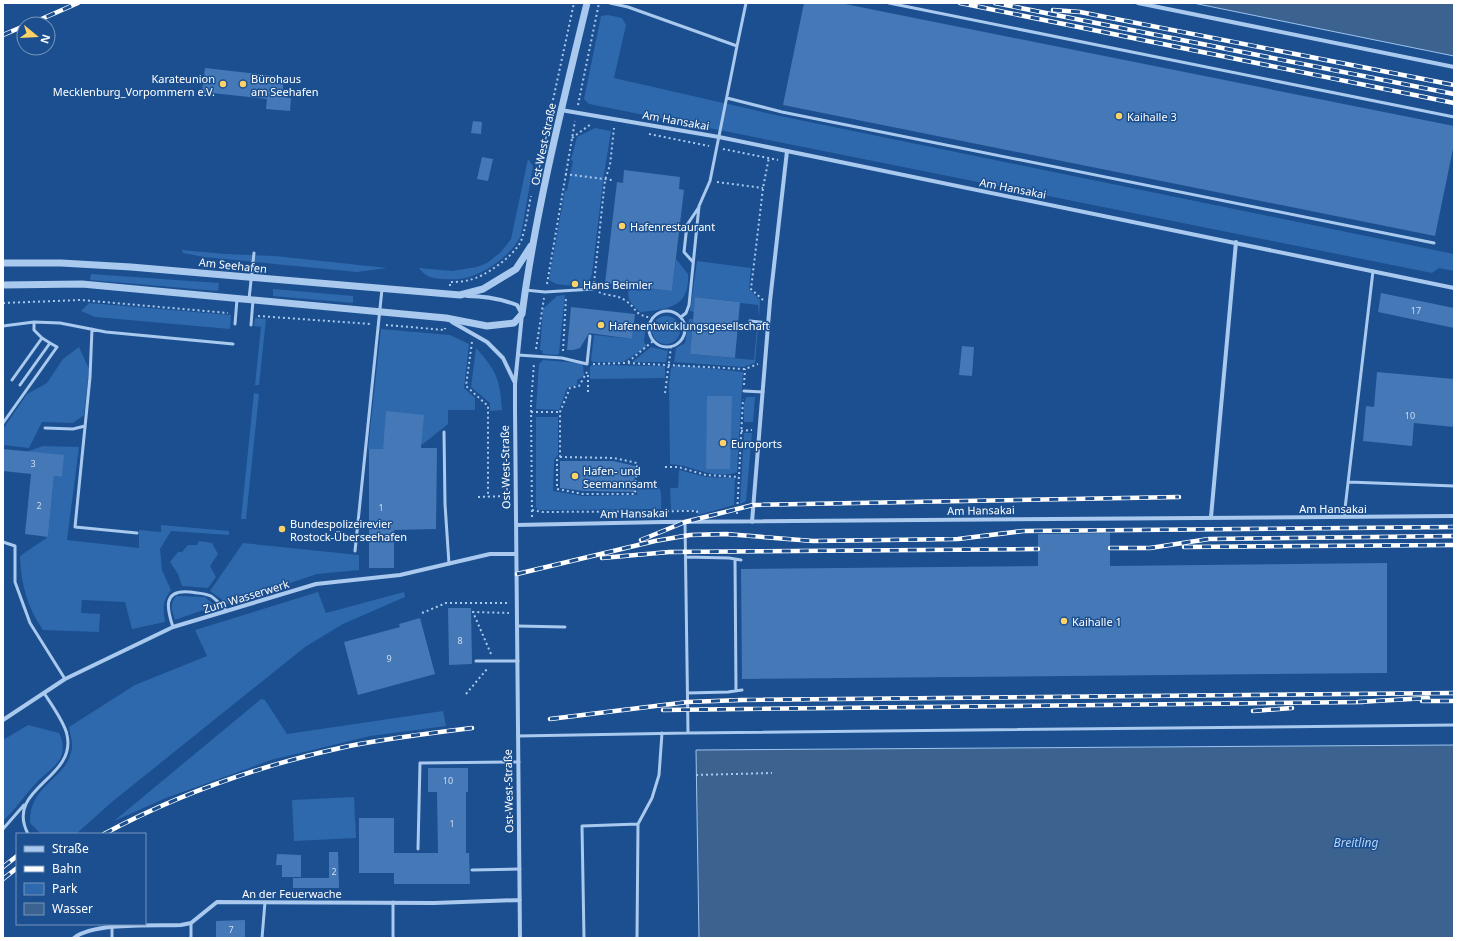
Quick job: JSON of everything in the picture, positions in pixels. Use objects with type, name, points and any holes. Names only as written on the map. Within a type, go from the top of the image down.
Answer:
[{"type":"street","name":"Ost-West-Straße","points":[[520,938],[515,384],[525,290],[533,242],[561,110],[587,3]]},
{"type":"street","points":[[1138,3],[1454,67]]},
{"type":"street","name":"Am Hansakai","points":[[561,110],[719,137],[1454,288]]},
{"type":"street","points":[[752,522],[770,301],[786,151]]},
{"type":"street","name":"Am Seehafen","points":[[460,295],[483,288],[516,269],[533,242]]},
{"type":"street","points":[[1211,517],[1236,242]]},
{"type":"street","name":"Am Seehafen","points":[[3,263],[83,264],[483,296],[517,305],[522,314]]},
{"type":"street","points":[[3,285],[82,284],[446,318],[487,326],[503,326],[514,323],[522,314]]},
{"type":"street","points":[[446,318],[487,342],[503,358],[515,384]]},
{"type":"street","name":"Am Hansakai","points":[[516,525],[686,522],[1454,516]]},
{"type":"street","name":"Zum Wasserwerk","points":[[3,720],[65,679],[173,627],[316,584],[400,575],[490,554],[516,554]]},
{"type":"street","name":"An der Feuerwache","points":[[191,923],[217,902],[520,900]]},
{"type":"street","points":[[74,938],[90,930],[112,927],[181,925],[191,923]]},
{"type":"lane","points":[[610,3],[628,7],[736,46]]},
{"type":"lane","points":[[693,262],[684,252],[687,225],[700,206],[710,181],[736,46],[746,3]]},
{"type":"lane","points":[[889,3],[1454,117]]},
{"type":"lane","points":[[727,98],[782,112],[1434,243]]},
{"type":"lane","points":[[681,317],[686,313],[689,305],[700,206]]},
{"type":"lane","points":[[251,326],[251,278],[254,253]]},
{"type":"lane","points":[[1344,517],[1373,271]]},
{"type":"lane","points":[[355,551],[382,289]]},
{"type":"lane","points":[[525,290],[545,292],[594,289]]},
{"type":"lane","points":[[235,324],[237,299]]},
{"type":"lane","points":[[660,311],[671,311],[681,317],[685,327],[683,338],[680,342],[670,347],[658,345],[653,341],[648,330],[652,318],[660,311]]},
{"type":"lane","points":[[750,321],[768,323]]},
{"type":"lane","points":[[3,423],[57,347],[42,338],[34,330],[34,322]]},
{"type":"lane","points":[[3,326],[34,322],[60,323],[92,330],[233,344]]},
{"type":"lane","points":[[92,330],[85,426],[75,527],[137,533]]},
{"type":"lane","points":[[518,355],[562,358],[588,364],[590,336]]},
{"type":"lane","points":[[12,380],[42,338]]},
{"type":"lane","points":[[20,385],[50,343]]},
{"type":"lane","points":[[744,391],[763,392]]},
{"type":"lane","points":[[45,428],[73,429],[85,426]]},
{"type":"lane","points":[[444,432],[445,504],[449,564]]},
{"type":"lane","points":[[1349,482],[1454,486]]},
{"type":"lane","points":[[686,522],[688,733]]},
{"type":"lane","points":[[3,542],[15,546],[16,582],[30,623],[65,679]]},
{"type":"lane","points":[[686,557],[741,560]]},
{"type":"lane","points":[[735,559],[736,691]]},
{"type":"lane","points":[[173,627],[167,610],[168,602],[172,595],[177,592],[197,593],[211,596],[227,611]]},
{"type":"lane","points":[[517,626],[565,627]]},
{"type":"lane","points":[[476,661],[518,661]]},
{"type":"lane","points":[[688,694],[742,690]]},
{"type":"lane","points":[[3,829],[30,796],[61,766],[66,758],[68,746],[67,735],[44,693]]},
{"type":"lane","points":[[518,736],[662,733],[1454,725]]},
{"type":"lane","points":[[637,938],[638,824],[652,798],[659,775],[662,733]]},
{"type":"lane","points":[[418,849],[420,763],[518,762]]},
{"type":"lane","points":[[24,805],[23,824],[28,833]]},
{"type":"lane","points":[[584,938],[582,826],[638,824]]},
{"type":"lane","points":[[472,870],[520,869]]},
{"type":"lane","points":[[262,938],[265,902]]},
{"type":"lane","points":[[393,902],[393,938]]},
{"type":"lane","points":[[191,923],[191,938]]},
{"type":"lane","points":[[112,927],[112,938]]},
{"type":"path","points":[[533,524],[531,412],[535,356],[571,138],[599,3]]},
{"type":"path","points":[[571,138],[584,128],[595,124]]},
{"type":"path","points":[[607,126],[622,129]]},
{"type":"path","points":[[614,128],[610,165],[605,180],[594,289],[601,294],[610,294],[626,300],[639,316],[652,318]]},
{"type":"path","points":[[644,133],[785,161]]},
{"type":"path","points":[[770,301],[762,300],[751,289],[763,188],[771,148]]},
{"type":"path","points":[[565,174],[612,180]]},
{"type":"path","points":[[710,181],[763,188]]},
{"type":"path","points":[[449,294],[450,282],[470,280],[485,274],[508,258],[521,241]]},
{"type":"path","points":[[562,358],[567,290]]},
{"type":"path","points":[[3,302],[58,300]]},
{"type":"path","points":[[445,330],[446,318]]},
{"type":"path","points":[[627,363],[653,341]]},
{"type":"path","points":[[472,342],[466,386],[488,406],[488,497]]},
{"type":"path","points":[[665,393],[670,347]]},
{"type":"path","points":[[588,364],[669,364],[745,369],[756,364],[765,365]]},
{"type":"path","points":[[737,522],[745,369]]},
{"type":"path","points":[[560,457],[614,458],[637,463],[635,494],[583,494],[557,489],[557,460],[560,457],[560,412],[570,388],[579,386],[588,371],[588,392]]},
{"type":"path","points":[[531,412],[560,412]]},
{"type":"path","points":[[741,431],[749,430]]},
{"type":"path","points":[[665,467],[678,466],[706,475],[739,477]]},
{"type":"path","points":[[478,497],[516,495]]},
{"type":"path","points":[[532,510],[542,512],[697,511],[697,515]]},
{"type":"path","points":[[422,612],[446,603],[517,603]]},
{"type":"path","points":[[466,694],[494,661],[473,612],[517,613]]},
{"type":"path","points":[[696,776],[772,773]]},
{"type":"green space","points":[[608,15],[622,18],[626,25],[614,78],[780,116],[1454,254],[1454,271],[1439,268],[1432,273],[589,104],[584,99],[601,16]]},
{"type":"green space","points":[[595,128],[611,131],[603,181],[592,274],[590,280],[582,287],[556,284],[549,280],[565,190],[567,191],[573,161],[571,160],[577,137]]},
{"type":"green space","points":[[528,159],[533,166],[521,235],[512,249],[498,262],[473,276],[457,279],[439,279],[424,274],[419,268],[452,271],[477,267],[487,263],[501,252],[511,239]]},
{"type":"green space","points":[[182,250],[225,254],[275,256],[387,268],[357,272],[204,257],[183,253]]},
{"type":"green space","points":[[676,259],[688,274],[688,285],[681,300],[668,308],[640,312],[629,298],[628,294],[630,286],[672,291]]},
{"type":"green space","points":[[697,261],[751,268],[749,289],[760,300],[759,318],[758,305],[696,297],[694,312],[690,311]]},
{"type":"green space","points":[[91,274],[219,283],[218,291],[90,280]]},
{"type":"green space","points":[[273,289],[353,296],[353,303],[273,296]]},
{"type":"green space","points":[[565,295],[559,353],[558,355],[544,354],[542,353],[543,351],[540,350],[543,309],[557,296]]},
{"type":"green space","points":[[89,303],[231,315],[230,329],[95,317],[81,311]]},
{"type":"green space","points":[[666,316],[676,320],[680,330],[676,340],[666,344],[656,340],[652,330],[656,320]]},
{"type":"green space","points":[[255,318],[266,319],[259,385],[255,385],[261,327],[254,326]]},
{"type":"green space","points":[[689,319],[693,319],[690,354],[754,360],[758,327],[755,363],[743,367],[674,362],[676,348],[685,343]]},
{"type":"green space","points":[[633,328],[645,330],[644,343],[646,344],[646,347],[623,362],[592,362],[594,335],[632,339]]},
{"type":"green space","points":[[381,329],[450,335],[469,344],[464,388],[475,398],[475,410],[448,410],[448,424],[423,444],[393,445],[391,449],[368,449]]},
{"type":"green space","points":[[79,347],[89,369],[84,415],[73,423],[42,422],[29,448],[3,445],[3,429],[27,394],[47,383],[63,359]]},
{"type":"green space","points":[[651,347],[668,351],[666,362],[632,362]]},
{"type":"green space","points":[[476,348],[489,363],[496,376],[500,391],[502,410],[490,411],[490,403],[471,387]]},
{"type":"green space","points":[[543,360],[583,364],[584,376],[577,380],[577,385],[567,388],[559,410],[536,409],[539,364]]},
{"type":"green space","points":[[592,365],[665,366],[665,378],[590,379],[590,367]]},
{"type":"green space","points":[[677,365],[743,372],[737,472],[720,475],[670,464],[669,383],[671,368]]},
{"type":"green space","points":[[254,393],[259,394],[246,519],[241,519]]},
{"type":"green space","points":[[746,397],[755,397],[753,422],[744,422],[744,404]]},
{"type":"green space","points":[[536,417],[558,417],[558,455],[554,460],[553,491],[583,496],[637,495],[638,482],[652,484],[659,488],[661,495],[661,509],[538,510],[536,507]]},
{"type":"green space","points":[[744,433],[752,433],[746,501],[740,504]]},
{"type":"green space","points":[[43,446],[79,447],[67,540],[139,548],[139,530],[161,532],[161,525],[229,531],[229,535],[171,531],[160,549],[162,570],[171,590],[164,605],[165,622],[132,629],[125,602],[82,600],[81,613],[100,614],[99,632],[43,630],[33,613],[23,586],[20,556],[48,537],[54,476],[62,477],[26,452]]},
{"type":"green space","points":[[679,470],[706,477],[735,478],[734,505],[698,515],[698,510],[671,510],[670,488],[678,488]]},
{"type":"green space","points":[[199,541],[212,543],[218,554],[210,566],[216,577],[208,588],[182,586],[178,574],[170,562],[178,552],[182,552],[188,545],[197,545]]},
{"type":"green space","points":[[243,543],[359,555],[359,570],[317,574],[228,604],[210,591]]},
{"type":"green space","points":[[318,592],[326,613],[404,592],[405,597],[343,624],[305,647],[113,801],[77,833],[40,833],[30,823],[31,810],[35,799],[63,768],[69,759],[72,741],[69,727],[135,685],[207,656],[195,630]]},
{"type":"green space","points":[[176,596],[205,597],[215,606],[175,620],[172,610],[172,602]]},
{"type":"green space","points":[[261,699],[265,700],[287,734],[443,711],[446,726],[370,736],[271,760],[166,798],[114,821]]},
{"type":"green space","points":[[28,725],[59,733],[63,750],[61,757],[51,770],[33,786],[3,821],[3,740]]},
{"type":"green space","points":[[354,797],[356,838],[294,841],[292,800]]},
{"type":"water","points":[[1193,3],[1454,3],[1454,56]]},
{"type":"water","name":"Breitling","points":[[1454,745],[1454,938],[699,938],[696,750]]},
{"type":"building","name":"Kaihalle 3","points":[[804,3],[840,3],[1454,126],[1454,144],[1435,236],[783,105]]},
{"type":"building","name":"Bürohaus am Seehafen","points":[[205,68],[284,77],[282,97],[291,98],[290,111],[266,109],[267,99],[202,92]]},
{"type":"building","points":[[473,121],[482,122],[481,134],[471,133]]},
{"type":"building","points":[[482,157],[493,159],[488,181],[477,179]]},
{"type":"building","points":[[624,170],[680,177],[679,189],[684,190],[672,291],[605,283],[617,182],[623,183]]},
{"type":"building","points":[[1381,293],[1454,308],[1454,328],[1378,312]]},
{"type":"building","points":[[695,297],[740,302],[735,358],[690,354]]},
{"type":"building","name":"Hafenentwicklungsgesellschaft","points":[[571,307],[635,314],[632,339],[589,333],[580,348],[567,350]]},
{"type":"building","points":[[962,346],[974,347],[972,376],[959,375]]},
{"type":"building","points":[[1377,372],[1454,379],[1454,427],[1414,423],[1412,446],[1363,441],[1366,406],[1374,407]]},
{"type":"building","points":[[707,396],[732,396],[730,469],[706,469]]},
{"type":"building","points":[[386,411],[424,415],[421,448],[437,448],[436,529],[394,530],[394,568],[369,568],[369,449],[383,449]]},
{"type":"building","points":[[3,449],[64,455],[62,477],[54,476],[48,537],[25,534],[31,474],[3,471]]},
{"type":"building","points":[[560,461],[613,461],[635,466],[634,492],[584,491],[560,488]]},
{"type":"building","name":"Kaihalle 1","points":[[1110,533],[1110,566],[1387,563],[1387,673],[742,679],[741,569],[1038,566],[1038,534]]},
{"type":"building","points":[[448,608],[471,608],[472,664],[449,665]]},
{"type":"building","points":[[420,618],[435,674],[358,695],[344,642],[400,627],[399,624]]},
{"type":"building","points":[[428,768],[468,768],[468,792],[466,792],[466,853],[469,853],[470,884],[394,884],[394,873],[359,873],[359,818],[394,818],[394,853],[438,853],[437,792],[428,792]]},
{"type":"building","points":[[329,852],[338,852],[339,888],[293,888],[293,878],[329,878]]},
{"type":"building","points":[[277,854],[301,855],[301,877],[282,877],[282,865],[276,865]]},
{"type":"building","points":[[245,920],[245,938],[216,938],[216,921]]},
{"type":"railway","points":[[48,16],[78,3]]},
{"type":"railway","points":[[960,3],[1454,103]]},
{"type":"railway","points":[[995,3],[1454,94]]},
{"type":"railway","points":[[1053,10],[1080,12],[1454,85]]},
{"type":"railway","points":[[3,35],[16,29]]},
{"type":"railway","points":[[641,540],[685,522],[753,505],[1179,497]]},
{"type":"railway","points":[[517,574],[655,541],[690,535],[726,534],[813,541],[958,539],[1023,531],[1454,527]]},
{"type":"railway","points":[[1110,548],[1150,548],[1209,539],[1454,536]]},
{"type":"railway","points":[[1184,547],[1454,545]]},
{"type":"railway","points":[[602,558],[669,552],[1038,549]]},
{"type":"railway","points":[[550,719],[688,702],[741,700],[1454,693]]},
{"type":"railway","points":[[1358,702],[1428,698]]},
{"type":"railway","points":[[1422,701],[1454,701]]},
{"type":"railway","points":[[663,710],[1363,702]]},
{"type":"railway","points":[[1253,711],[1292,708]]},
{"type":"railway","points":[[106,833],[163,805],[224,781],[317,753],[364,743],[472,728]]},
{"type":"railway","points":[[3,867],[16,857]]},
{"type":"railway","points":[[3,879],[16,869]]},
{"type":"place","name":"Karateunion Mecklenburg_Vorpommern e.V.","points":[[223,84]]},
{"type":"place","name":"Bürohaus am Seehafen","points":[[243,84]]},
{"type":"place","name":"Kaihalle 3","points":[[1119,116]]},
{"type":"place","name":"Hafenrestaurant","points":[[622,226]]},
{"type":"place","name":"Hans Beimler","points":[[575,284]]},
{"type":"place","name":"Hafenentwicklungsgesellschaft","points":[[601,325]]},
{"type":"place","name":"Euroports","points":[[723,443]]},
{"type":"place","name":"Hafen- und Seemannsamt","points":[[575,476]]},
{"type":"place","name":"Bundespolizeirevier Rostock-Überseehafen","points":[[282,529]]},
{"type":"place","name":"Kaihalle 1","points":[[1064,621]]}]
